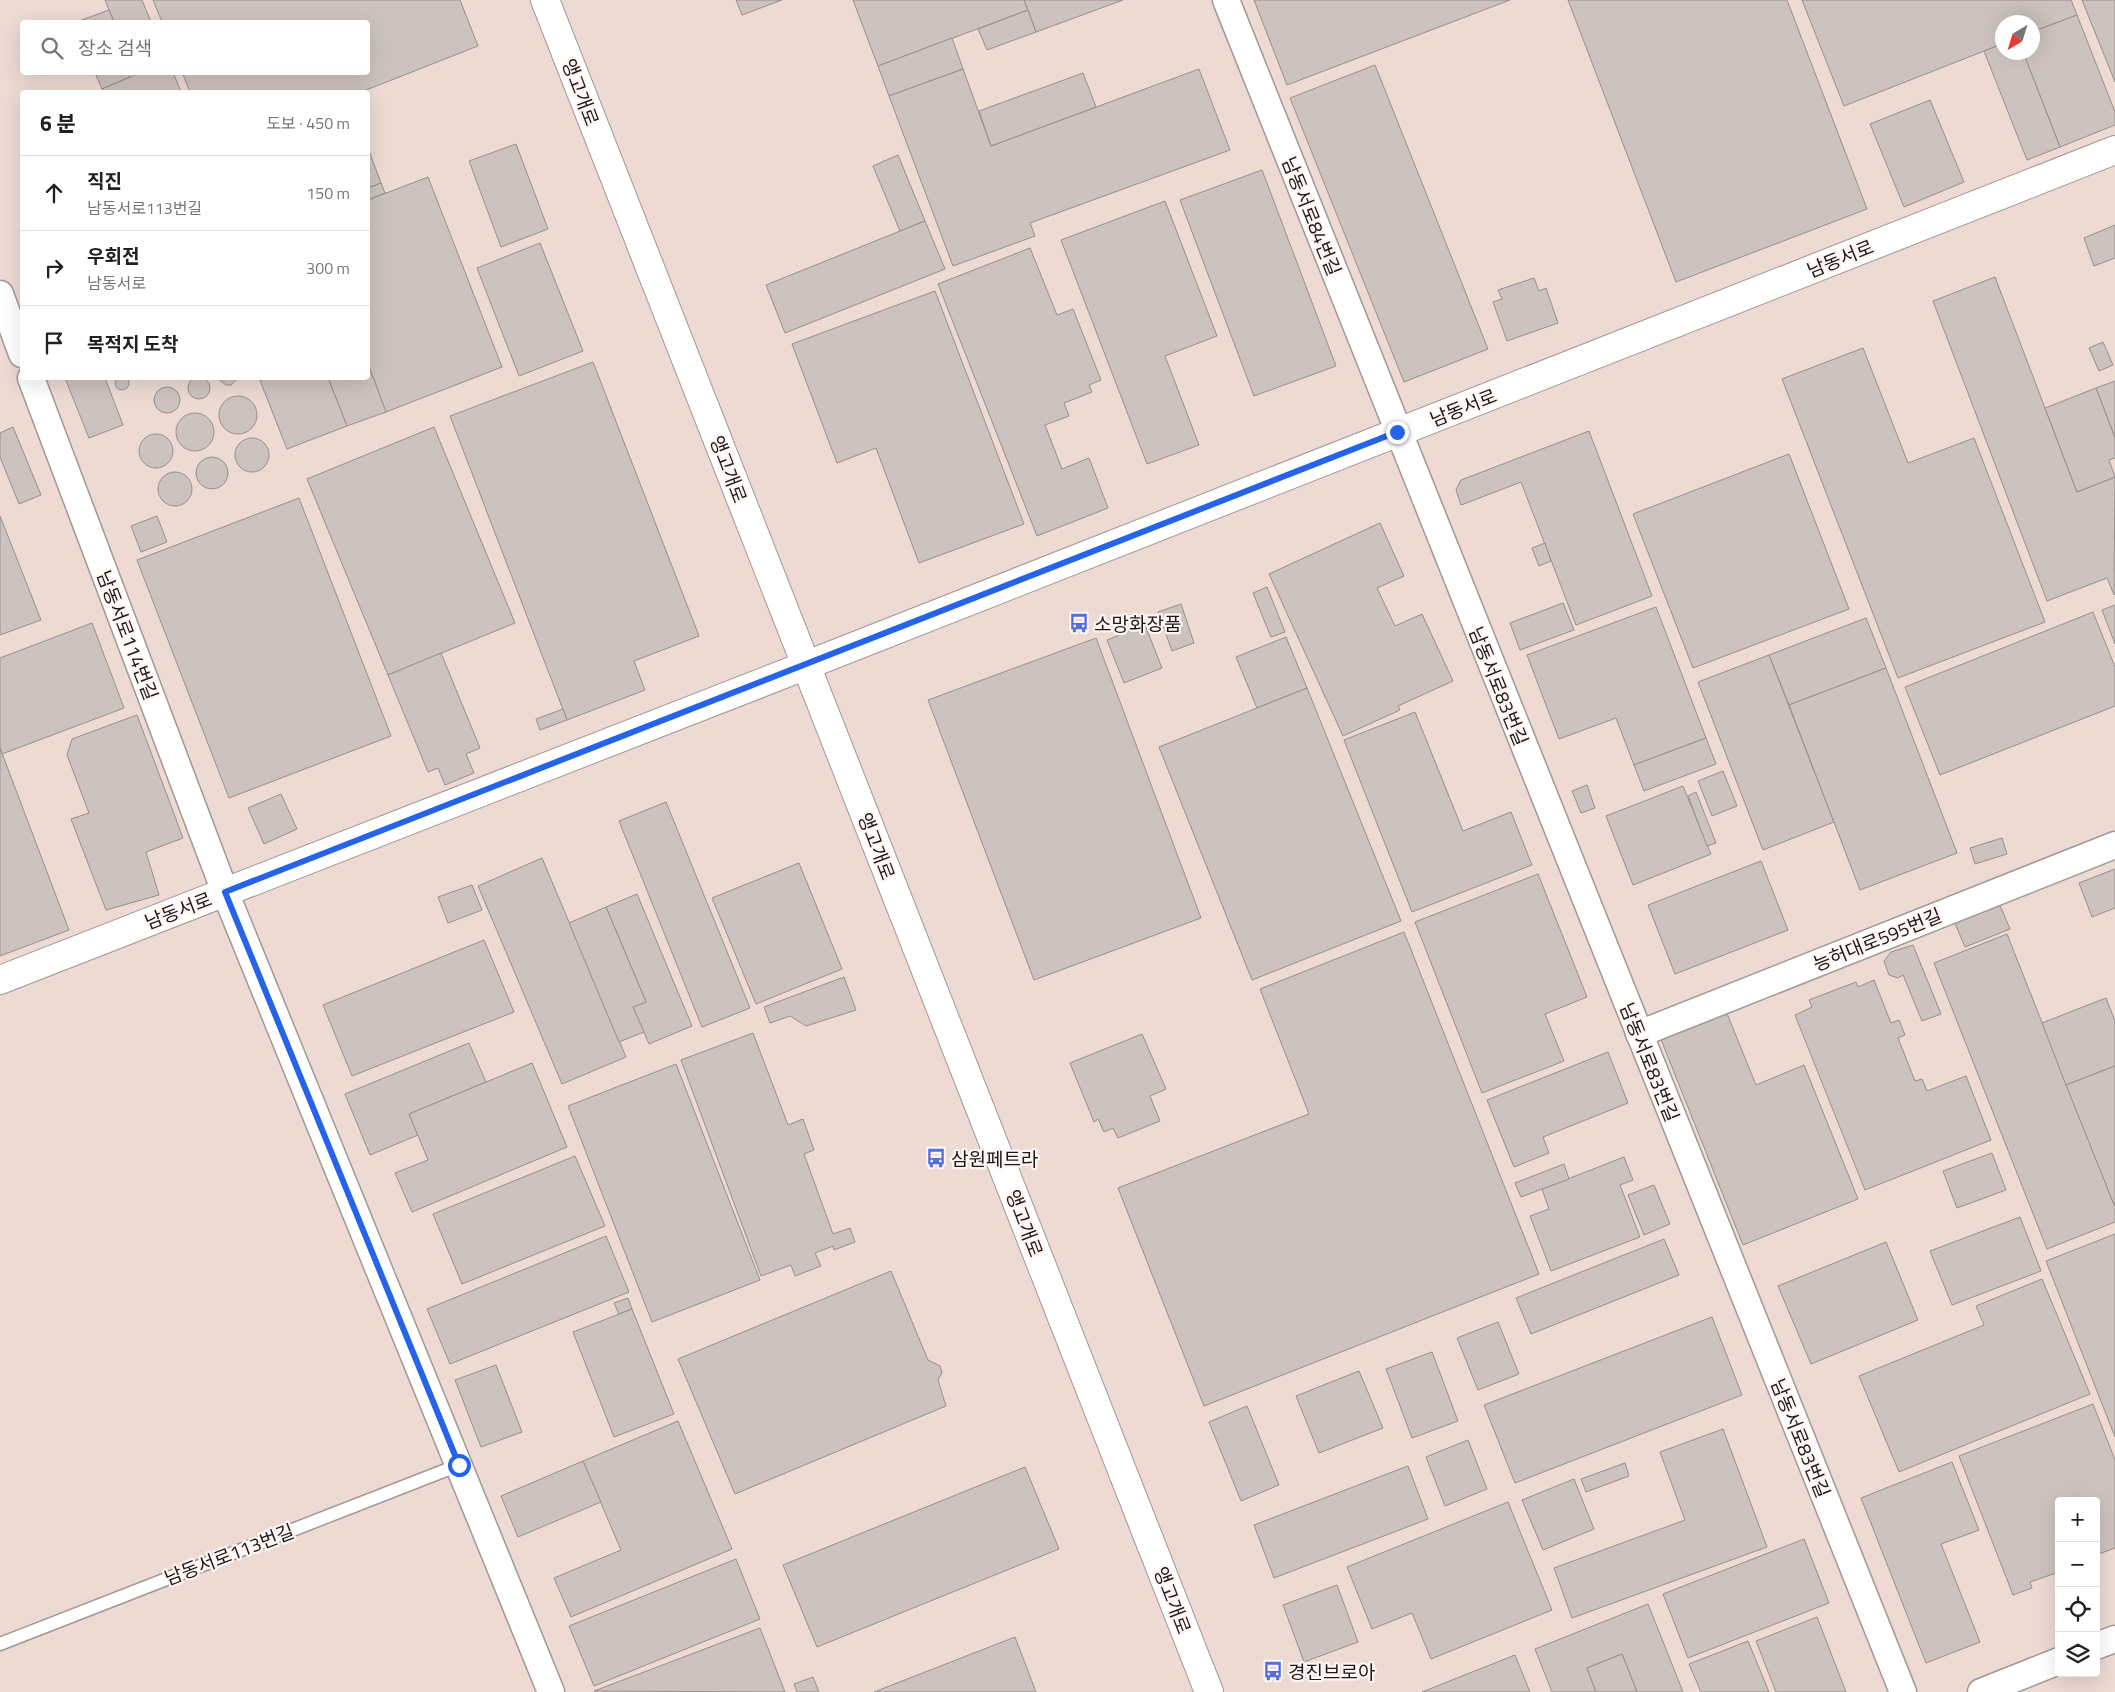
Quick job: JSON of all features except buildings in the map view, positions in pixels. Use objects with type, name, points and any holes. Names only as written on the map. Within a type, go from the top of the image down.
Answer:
[{"type":"main road","name":"앵고개로","points":[[545,0],[1209,1692]]},
{"type":"main road","name":"남동서로","points":[[0,980],[807,665],[2115,150]]},
{"type":"street","name":"남동서로84번길","points":[[1226,0],[1397,432]]},
{"type":"street","points":[[0,294],[20,349]]},
{"type":"street","name":"남동서로114번길","points":[[33,380],[225,892]]},
{"type":"street","name":"남동서로83번길","points":[[1397,432],[1903,1692]]},
{"type":"street","name":"능허대로595번길","points":[[1639,1034],[2115,844]]},
{"type":"street","points":[[225,892],[551,1692]]},
{"type":"street","points":[[2100,1645],[2115,1639]]},
{"type":"street","points":[[1981,1692],[2055,1663]]},
{"type":"lane","name":"남동서로113번길","points":[[0,1644],[459,1465]]},
{"type":"shaded area","points":[[0,0],[2115,0],[2115,1692],[0,1692]]},
{"type":"place","name":"소망화장품","points":[[1079,623]]},
{"type":"place","name":"삼원페트라","points":[[936,1158]]},
{"type":"place","name":"경진브로아","points":[[1273,1671]]},
{"type":"route","points":[[459,1465],[225,892],[1397,432]]}]
